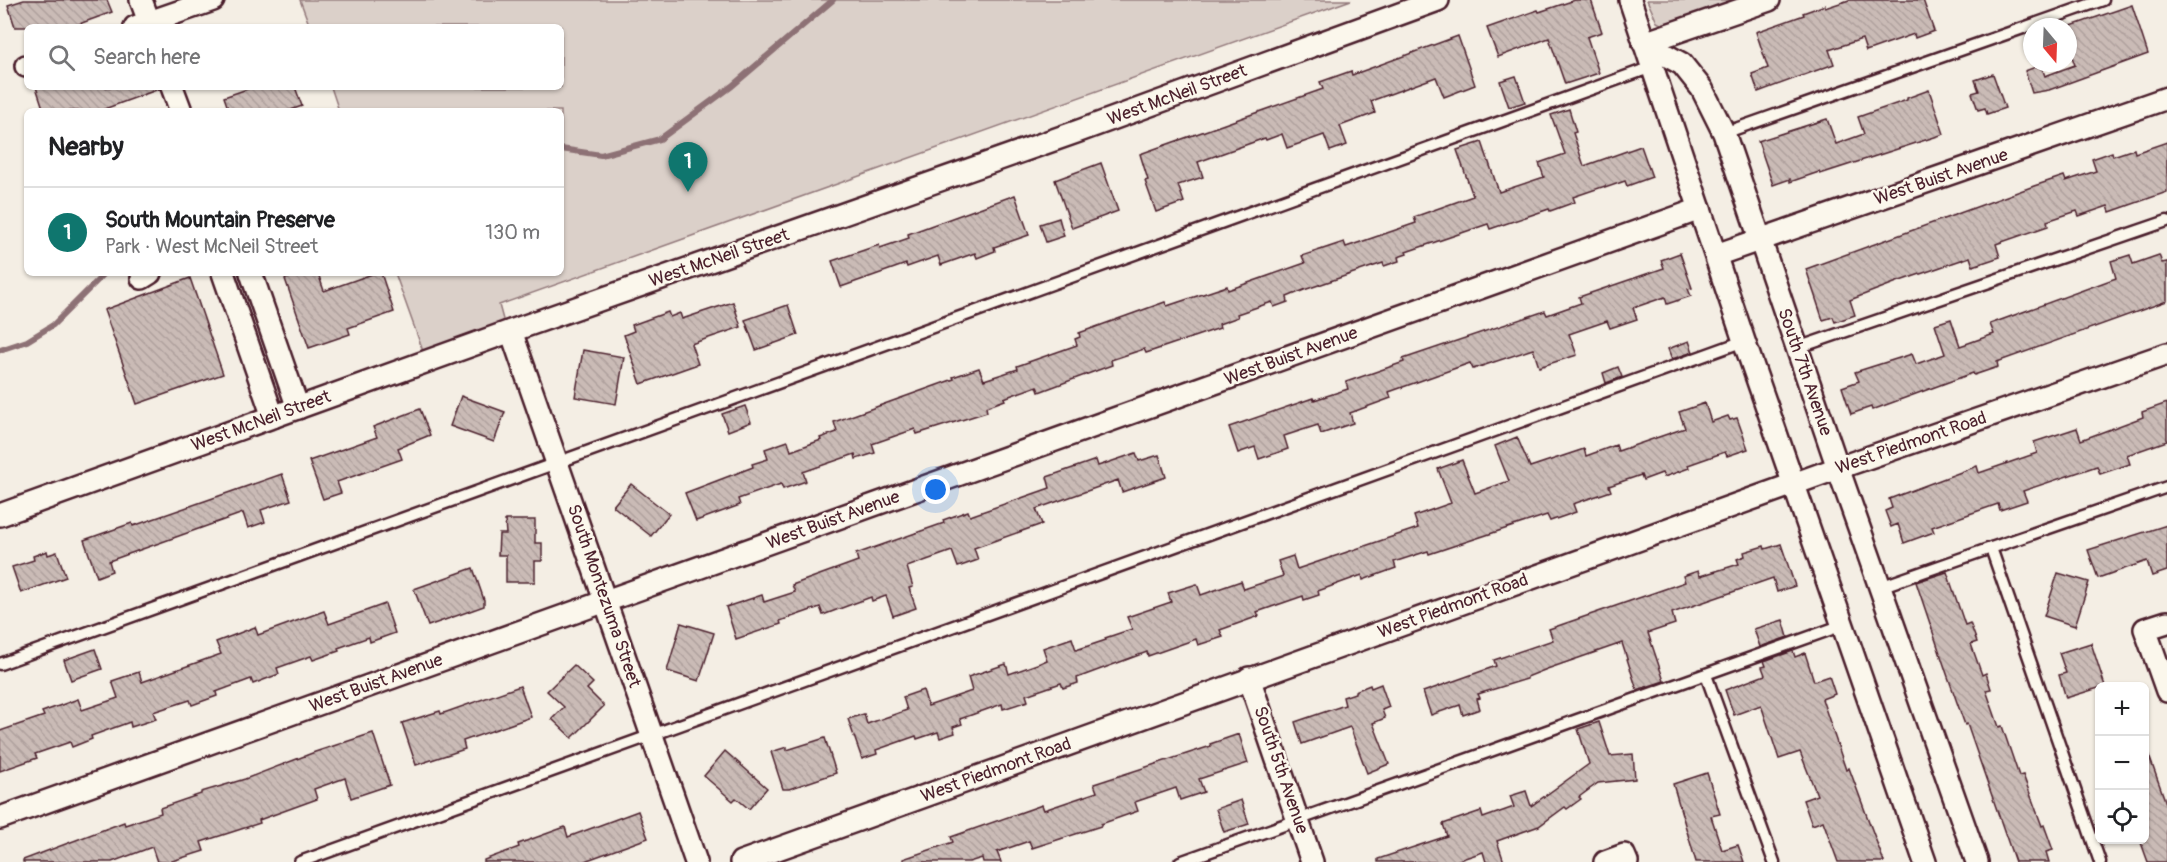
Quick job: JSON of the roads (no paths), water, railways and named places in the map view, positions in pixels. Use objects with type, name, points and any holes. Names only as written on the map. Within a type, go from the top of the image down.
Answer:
[{"type":"street","points":[[141,0],[145,24]]},
{"type":"street","points":[[148,24],[213,0]]},
{"type":"street","name":"West McNeil Street","points":[[0,515],[511,331],[1095,125],[1438,0]]},
{"type":"street","points":[[1629,0],[1744,341],[1925,862]]},
{"type":"street","points":[[1644,44],[1769,0]]},
{"type":"street","name":"South 7th Avenue","points":[[1644,44],[1682,64],[1702,89],[1724,133],[1838,468],[1977,862]]},
{"type":"street","points":[[173,90],[180,108]]},
{"type":"street","name":"West Buist Avenue","points":[[1716,255],[2167,98]]},
{"type":"street","name":"West Buist Avenue","points":[[0,818],[1701,209]]},
{"type":"street","points":[[224,276],[273,417]]},
{"type":"street","points":[[252,276],[298,408]]},
{"type":"street","name":"South Montezuma Street","points":[[511,331],[696,862]]},
{"type":"street","name":"West Piedmont Road","points":[[741,862],[1838,468],[2167,354]]},
{"type":"street","points":[[2167,622],[2145,628],[2167,691]]},
{"type":"street","name":"South 5th Avenue","points":[[1250,678],[1312,862]]},
{"type":"lane","points":[[1724,133],[2103,0]]},
{"type":"lane","points":[[0,664],[1652,67]]},
{"type":"lane","points":[[1797,348],[2167,221]]},
{"type":"lane","points":[[300,862],[1744,341]]},
{"type":"lane","points":[[1880,587],[2167,487]]},
{"type":"lane","points":[[1991,548],[2100,862]]},
{"type":"lane","points":[[1180,862],[1843,626]]},
{"type":"lane","points":[[1706,675],[1774,862]]},
{"type":"waterway","points":[[564,149],[601,155],[660,139],[732,86],[833,0]]},
{"type":"waterway","points":[[0,350],[27,341],[53,325],[102,276]]},
{"type":"place","name":"South Mountain Preserve","points":[[688,192]]}]
